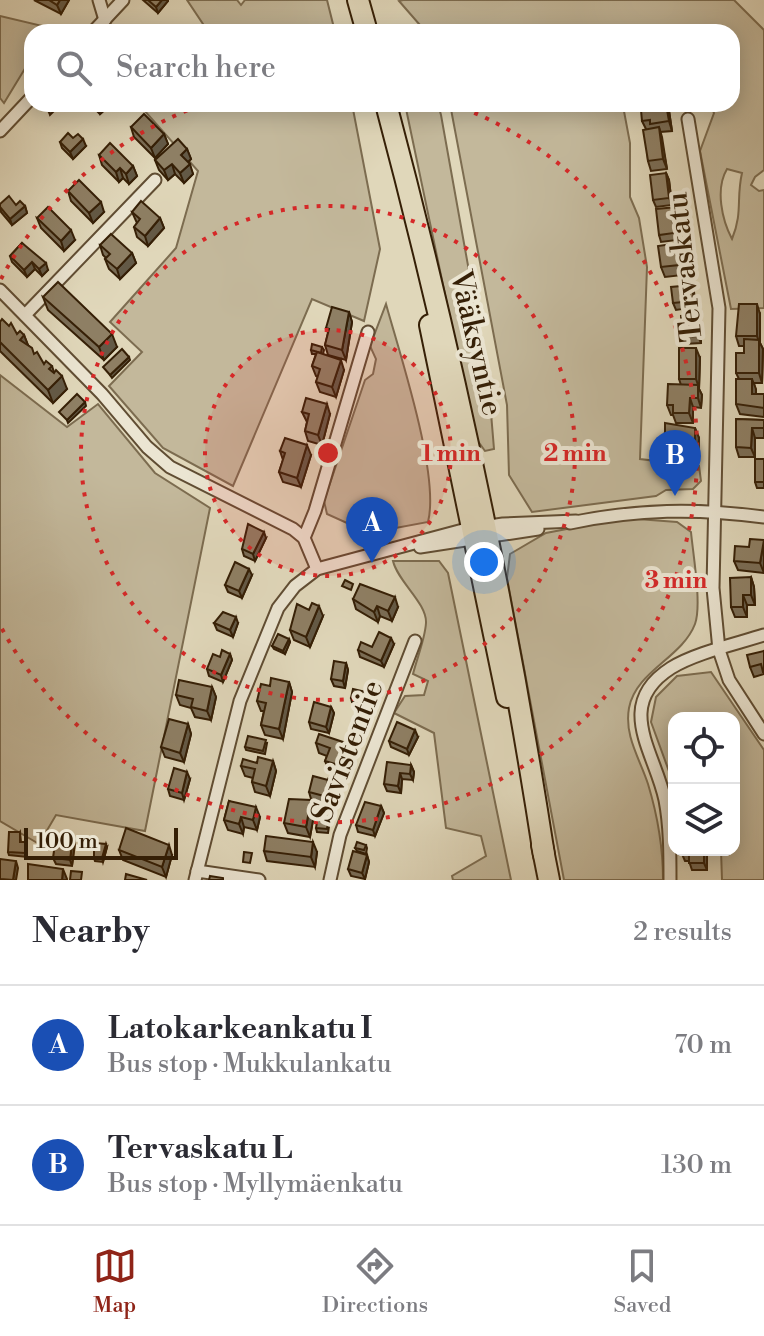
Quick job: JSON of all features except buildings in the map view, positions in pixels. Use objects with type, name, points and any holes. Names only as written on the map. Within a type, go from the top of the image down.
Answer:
[{"type":"highway","points":[[358,0],[365,24]]},
{"type":"highway","name":"Vääksyntie","points":[[388,112],[435,290],[479,534],[549,880]]},
{"type":"street","points":[[99,0],[105,20]]},
{"type":"street","points":[[101,24],[123,0]]},
{"type":"street","points":[[0,131],[24,106]]},
{"type":"street","name":"Tervaskatu","points":[[688,119],[719,308],[713,588],[719,650],[729,680],[764,734]]},
{"type":"street","points":[[25,315],[155,180]]},
{"type":"street","points":[[0,290],[147,447],[170,467],[304,538],[317,569]]},
{"type":"street","points":[[304,538],[368,332]]},
{"type":"street","points":[[259,880],[196,875],[229,739],[252,667],[278,608],[295,586],[317,569],[479,534],[630,511],[717,511],[764,517]]},
{"type":"street","points":[[670,880],[665,799],[642,735],[639,715],[646,694],[673,667],[764,635]]},
{"type":"street","name":"Savistentie","points":[[330,880],[340,835],[415,641]]},
{"type":"shaded area","points":[[187,0],[237,0],[241,5],[245,0],[327,0],[333,24],[203,24]]},
{"type":"shaded area","points":[[734,0],[764,30],[764,170],[751,185],[759,191],[764,190],[764,308],[731,309],[700,151],[714,112],[740,112],[740,24],[419,24],[399,1]],"holes":[[[727,169],[742,173],[737,221],[732,239],[725,223],[721,195]]]},
{"type":"shaded area","points":[[0,16],[34,24],[24,24],[24,70],[4,103],[0,98]]},
{"type":"shaded area","points":[[146,112],[354,112],[380,249],[364,321],[312,299],[233,486],[163,448],[109,386],[142,352],[110,322],[176,248],[198,171]]},
{"type":"shaded area","points":[[407,112],[440,112],[441,115],[488,377],[494,449],[485,451],[475,437]]},
{"type":"shaded area","points":[[452,112],[624,112],[630,143],[630,197],[639,218],[647,267],[640,459],[699,466],[701,481],[693,489],[666,490],[656,496],[532,512],[509,475],[507,405]]},
{"type":"shaded area","points":[[386,304],[417,414],[430,501],[428,522],[369,533],[327,514],[324,501],[365,380],[373,374],[376,359],[370,346]]},
{"type":"shaded area","points":[[0,375],[67,427],[98,404],[155,473],[210,508],[145,831],[56,815],[39,844],[0,821]]},
{"type":"shaded area","points":[[624,518],[677,522],[691,532],[695,566],[698,605],[695,624],[680,646],[640,684],[629,708],[631,738],[657,820],[663,880],[564,880],[507,578],[510,554],[546,533]]},
{"type":"shaded area","points":[[393,561],[439,561],[448,573],[511,880],[453,880],[452,876],[486,856],[481,836],[446,828],[434,733],[394,713],[405,696],[424,695],[428,681],[413,674],[424,635],[425,615]]},
{"type":"shaded area","points":[[711,672],[738,712],[668,712],[668,769],[651,722],[656,697],[677,676]]},
{"type":"shaded area","points":[[740,715],[764,750],[764,880],[722,880],[721,856],[740,856]]},
{"type":"place","name":"Tervaskatu L","points":[[675,496]]},
{"type":"place","name":"Latokarkeankatu I","points":[[372,563]]}]
